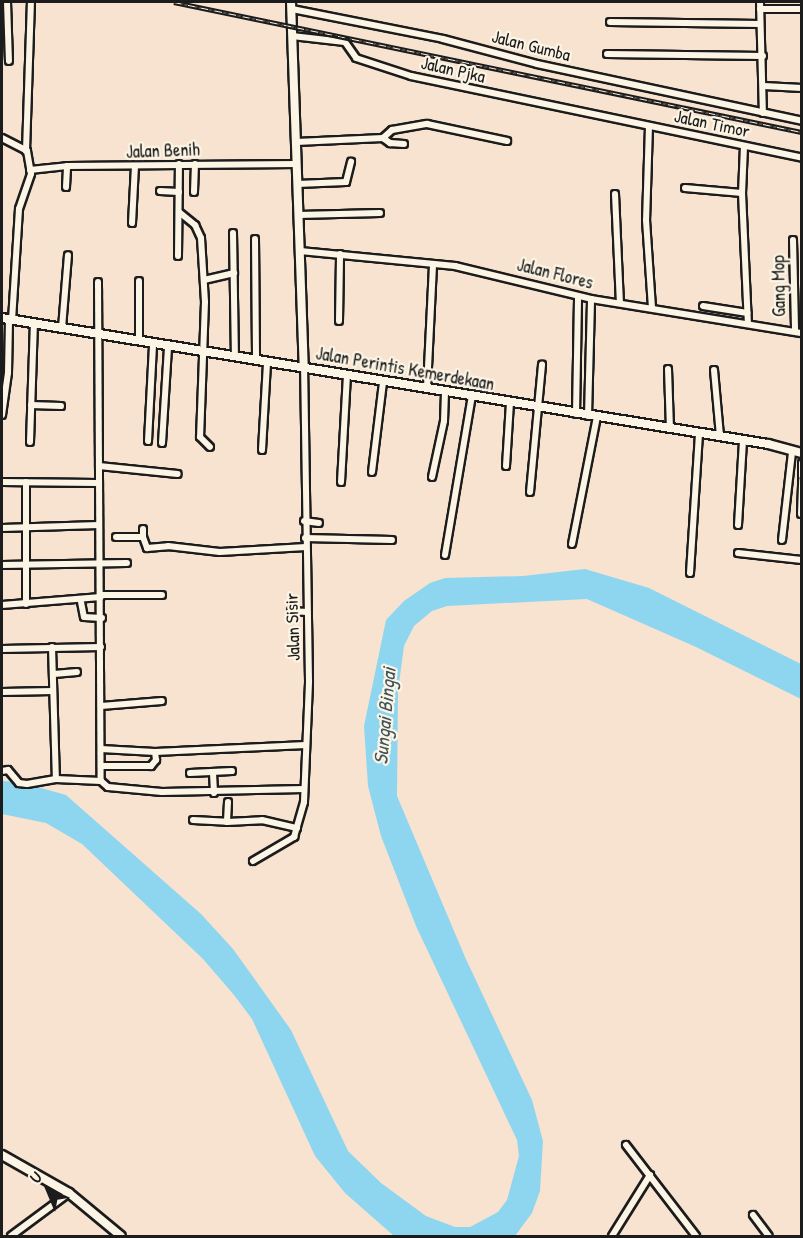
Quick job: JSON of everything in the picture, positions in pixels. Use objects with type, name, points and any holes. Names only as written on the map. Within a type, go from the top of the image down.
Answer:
[{"type":"street","points":[[7,2],[9,61]]},
{"type":"street","points":[[2,415],[8,373],[8,319],[19,209],[30,170],[26,151],[31,2]]},
{"type":"street","points":[[292,5],[304,366]]},
{"type":"street","name":"Jalan Gumba","points":[[292,5],[443,39],[537,64],[801,121]]},
{"type":"street","points":[[763,113],[760,5],[801,9]]},
{"type":"street","points":[[610,22],[760,24]]},
{"type":"street","name":"Jalan Pjka","points":[[292,36],[345,42],[356,58],[411,76],[616,122]]},
{"type":"street","points":[[607,54],[763,56]]},
{"type":"street","points":[[764,86],[801,88]]},
{"type":"street","name":"Jalan Timor","points":[[616,122],[649,126],[801,158]]},
{"type":"street","points":[[383,138],[392,130],[427,124],[507,141]]},
{"type":"street","points":[[649,126],[646,220],[652,308]]},
{"type":"street","points":[[2,138],[26,151]]},
{"type":"street","points":[[296,142],[383,138],[404,144]]},
{"type":"street","points":[[744,146],[742,193],[748,324]]},
{"type":"street","points":[[297,184],[346,182],[350,179],[351,162]]},
{"type":"street","points":[[178,256],[179,164]]},
{"type":"street","points":[[194,192],[195,164]]},
{"type":"street","name":"Jalan Benih","points":[[30,170],[67,166],[297,164]]},
{"type":"street","points":[[66,187],[67,166]]},
{"type":"street","points":[[132,223],[135,166]]},
{"type":"street","points":[[685,188],[742,193]]},
{"type":"street","points":[[160,191],[178,192]]},
{"type":"street","points":[[615,194],[620,303]]},
{"type":"street","points":[[179,212],[199,231],[204,280],[204,352],[200,437],[210,447]]},
{"type":"street","points":[[298,215],[380,213]]},
{"type":"street","points":[[233,233],[235,357]]},
{"type":"street","points":[[255,239],[256,360]]},
{"type":"street","name":"Gang Mop","points":[[793,240],[798,332]]},
{"type":"street","name":"Jalan Flores","points":[[300,251],[434,264],[505,277],[578,297],[798,332]]},
{"type":"street","points":[[339,321],[340,254]]},
{"type":"street","points":[[62,328],[68,255]]},
{"type":"street","points":[[428,388],[434,264]]},
{"type":"street","points":[[204,280],[234,273]]},
{"type":"street","points":[[138,281],[140,341]]},
{"type":"street","points":[[98,282],[99,466],[97,483],[102,618],[101,781]]},
{"type":"street","points":[[576,414],[578,297]]},
{"type":"street","points":[[588,417],[591,299]]},
{"type":"street","points":[[703,306],[747,313]]},
{"type":"street","name":"Jalan Perintis Kemerdekaan","points":[[8,319],[168,347],[304,366],[588,417],[597,416],[720,436],[801,453]]},
{"type":"street","points":[[30,442],[34,323]]},
{"type":"street","points":[[147,441],[153,344]]},
{"type":"street","points":[[162,443],[168,347]]},
{"type":"street","points":[[262,450],[267,362]]},
{"type":"street","points":[[530,492],[536,406],[542,365]]},
{"type":"street","name":"Jalan Sisir","points":[[297,828],[304,789],[306,745],[304,366]]},
{"type":"street","points":[[668,369],[670,428]]},
{"type":"street","points":[[714,370],[720,436]]},
{"type":"street","points":[[341,482],[347,374]]},
{"type":"street","points":[[372,472],[383,382]]},
{"type":"street","points":[[432,477],[444,421],[445,391]]},
{"type":"street","points":[[445,555],[472,396]]},
{"type":"street","points":[[506,466],[510,402]]},
{"type":"street","points":[[31,405],[61,406]]},
{"type":"street","points":[[572,544],[597,416]]},
{"type":"street","points":[[690,573],[699,433]]},
{"type":"street","points":[[738,525],[743,440]]},
{"type":"street","points":[[782,540],[792,452]]},
{"type":"street","points":[[801,463],[801,476]]},
{"type":"street","points":[[99,466],[178,474]]},
{"type":"street","points":[[801,480],[801,514]]},
{"type":"street","points":[[2,482],[97,483]]},
{"type":"street","points":[[26,482],[26,604]]},
{"type":"street","points":[[304,521],[319,523]]},
{"type":"street","points":[[2,528],[99,525]]},
{"type":"street","points":[[143,529],[147,548],[168,546],[220,552],[306,547]]},
{"type":"street","points":[[116,537],[143,537]]},
{"type":"street","points":[[305,538],[392,540]]},
{"type":"street","points":[[738,553],[801,560]]},
{"type":"street","points":[[2,565],[127,563]]},
{"type":"street","points":[[2,605],[81,602],[101,596],[162,595]]},
{"type":"street","points":[[81,602],[84,617],[102,618]]},
{"type":"street","points":[[291,611],[307,612]]},
{"type":"street","points":[[2,649],[52,646],[101,647]]},
{"type":"street","points":[[52,646],[56,779]]},
{"type":"street","points":[[54,674],[77,672]]},
{"type":"street","points":[[2,692],[53,691]]},
{"type":"street","points":[[101,706],[162,701]]},
{"type":"street","points":[[102,749],[154,752],[306,745]]},
{"type":"street","points":[[102,766],[151,766],[156,760],[154,752]]},
{"type":"street","points":[[2,771],[8,771],[19,783],[56,779],[101,781],[108,787],[214,793],[304,789]]},
{"type":"street","points":[[190,773],[232,771]]},
{"type":"street","points":[[213,773],[214,793]]},
{"type":"street","points":[[227,822],[228,802]]},
{"type":"street","points":[[193,820],[227,822],[262,820],[297,828],[288,842],[253,861]]},
{"type":"street","points":[[626,1145],[696,1236]]},
{"type":"street","points":[[2,1155],[69,1193],[121,1236]]},
{"type":"street","points":[[612,1236],[650,1175]]},
{"type":"street","points":[[11,1236],[69,1193]]},
{"type":"street","points":[[753,1215],[769,1236]]},
{"type":"water","name":"Sungai Bingai","points":[[585,569],[649,588],[801,664],[801,699],[696,647],[587,599],[447,606],[432,611],[414,626],[404,646],[398,691],[397,796],[465,957],[532,1100],[543,1141],[540,1191],[532,1213],[515,1236],[394,1236],[345,1193],[315,1156],[252,1019],[203,959],[82,844],[46,823],[2,814],[2,781],[20,782],[66,795],[201,914],[233,949],[291,1030],[348,1151],[381,1183],[426,1216],[455,1227],[470,1227],[498,1212],[507,1200],[519,1156],[517,1140],[416,926],[381,836],[368,786],[364,726],[386,620],[404,601],[430,583],[445,578],[523,576]]},
{"type":"railway","points":[[174,2],[802,132]]}]
